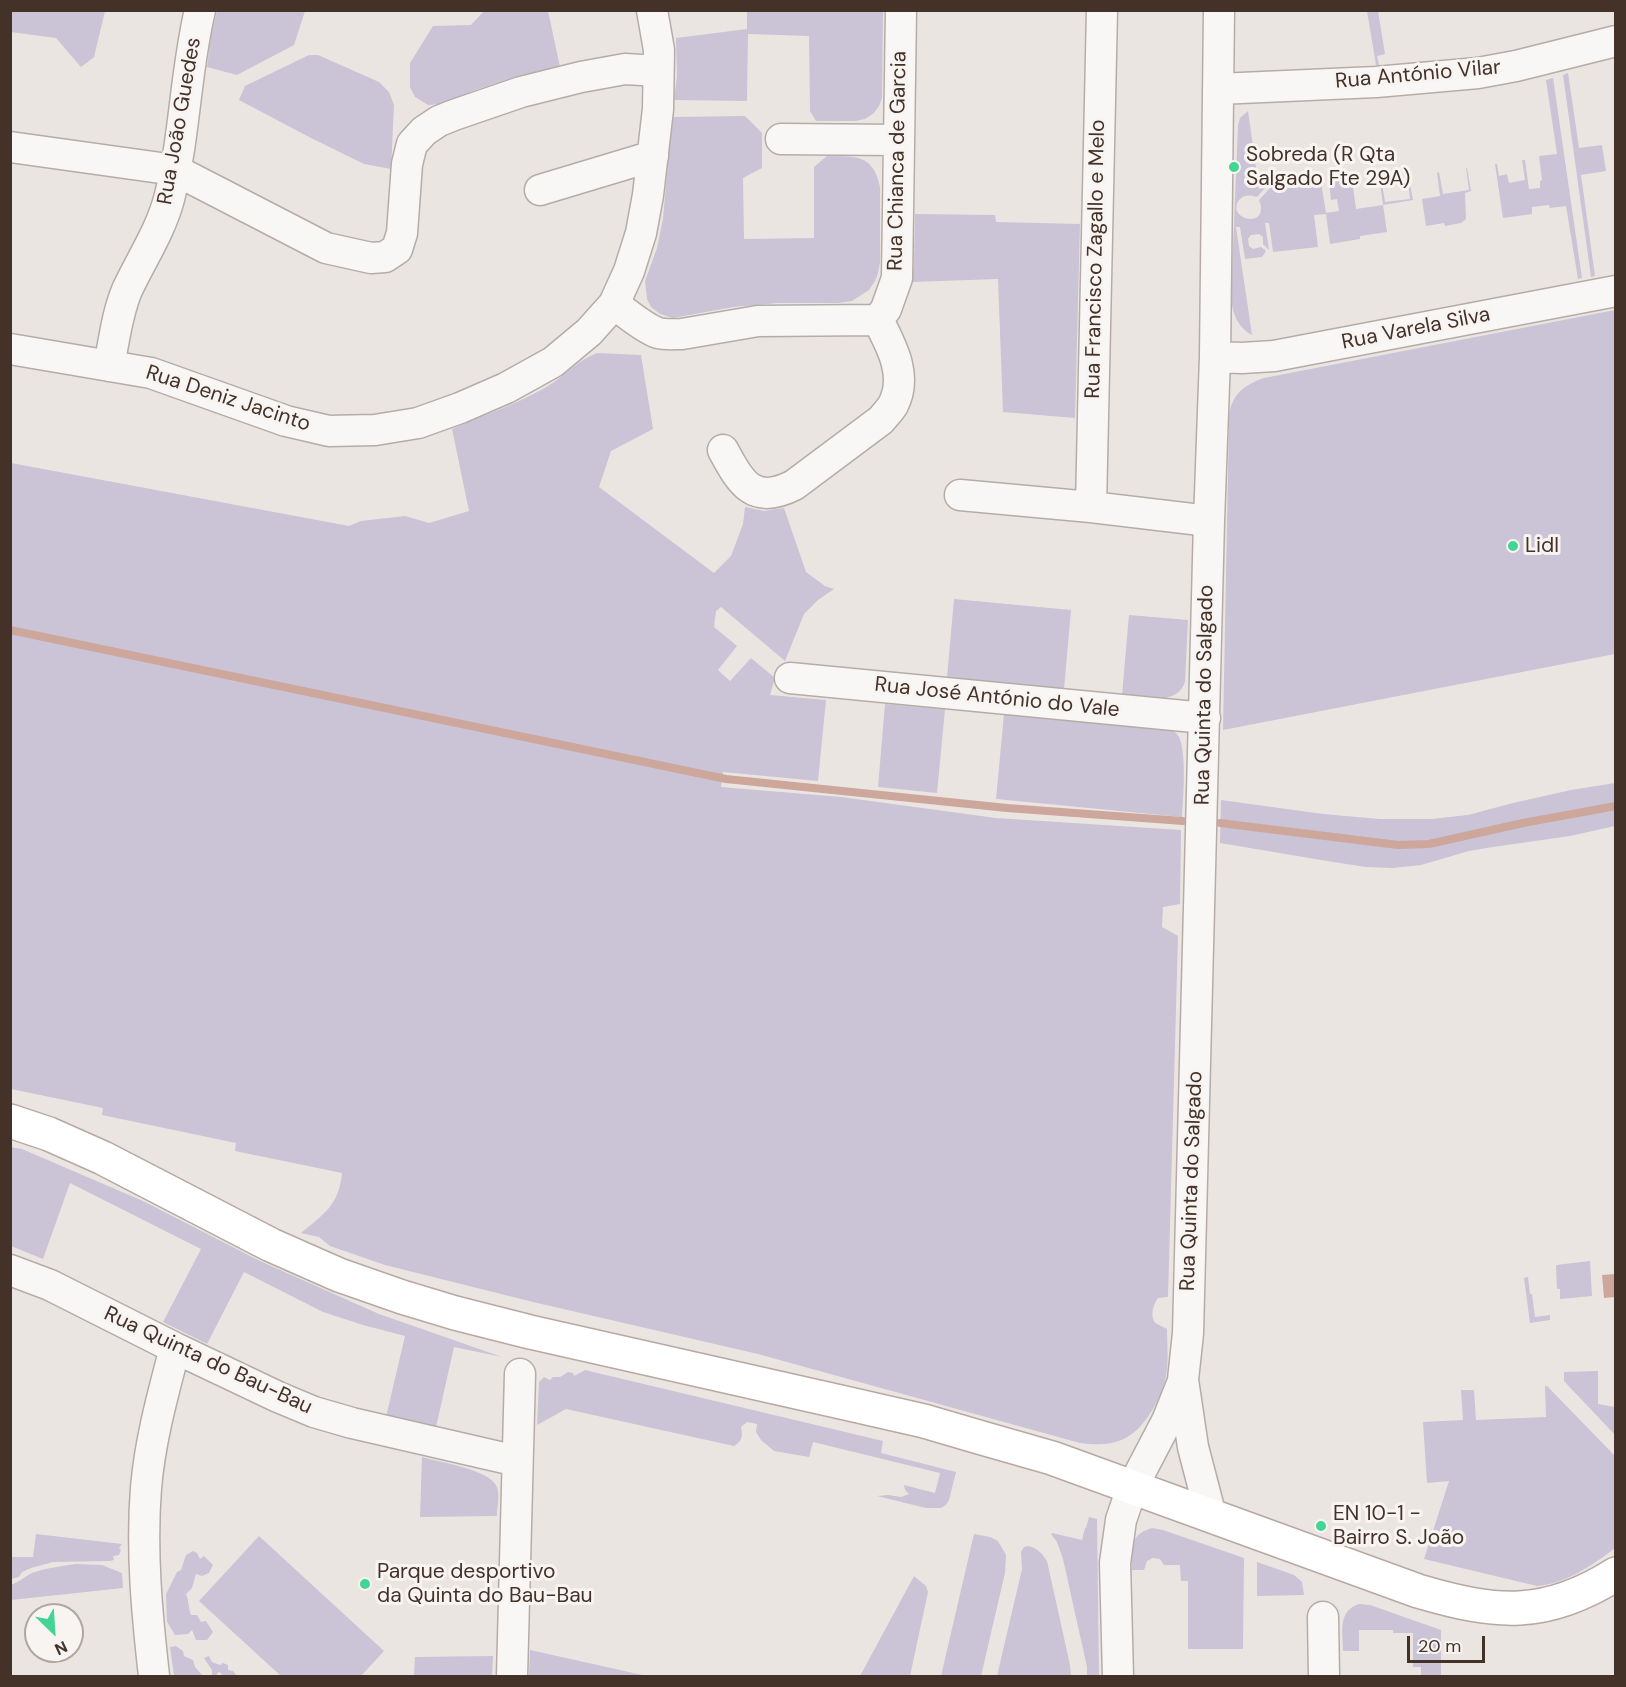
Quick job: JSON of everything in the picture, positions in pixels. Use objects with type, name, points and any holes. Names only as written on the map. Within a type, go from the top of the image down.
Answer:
[{"type":"main road","points":[[10,1121],[49,1134],[103,1158],[271,1245],[339,1275],[402,1297],[530,1332],[924,1421],[1053,1458],[1418,1591],[1474,1606],[1519,1608],[1557,1603],[1616,1574]]},
{"type":"street","name":"Rua João Guedes","points":[[109,366],[116,326],[127,292],[158,231],[176,170],[194,37],[200,10]]},
{"type":"street","name":"Rua Deniz Jacinto","points":[[10,350],[151,373],[286,421],[329,430],[375,430],[418,423],[506,388],[553,362],[589,332],[614,304],[629,271],[641,233],[648,195],[658,109],[658,50],[652,10]]},
{"type":"street","name":"Rua Chianca de Garcia","points":[[878,320],[886,309],[897,278],[901,10]]},
{"type":"street","name":"Rua Francisco Zagallo e Melo","points":[[1091,507],[1102,10]]},
{"type":"street","name":"Rua Quinta do Salgado","points":[[1211,1516],[1193,1448],[1183,1380],[1188,1333],[1215,357],[1219,10]]},
{"type":"street","name":"Rua António Vilar","points":[[1218,89],[1376,82],[1478,73],[1616,41]]},
{"type":"street","points":[[10,147],[176,170],[326,248],[371,258],[385,257],[397,249],[402,233],[407,164],[412,144],[424,130],[454,115],[521,92],[581,76],[625,69],[658,70]]},
{"type":"street","points":[[781,139],[898,140]]},
{"type":"street","points":[[540,190],[652,156]]},
{"type":"street","name":"Rua Varela Silva","points":[[1215,357],[1274,356],[1616,291]]},
{"type":"street","points":[[614,304],[647,327],[658,333],[669,334],[682,334],[758,321],[878,320],[896,358],[900,375],[898,390],[892,406],[881,420],[782,492],[768,494],[754,491],[742,482],[723,450]]},
{"type":"street","points":[[960,495],[1209,521]]},
{"type":"street","name":"Rua José António do Vale","points":[[790,678],[1205,718]]},
{"type":"street","name":"Rua Quinta do Bau-Bau","points":[[10,1270],[50,1285],[175,1348],[314,1412],[517,1461]]},
{"type":"street","points":[[154,1677],[145,1571],[146,1487],[161,1401],[175,1348]]},
{"type":"street","points":[[512,1677],[520,1374]]},
{"type":"street","name":"Rua Quinta do Salgado","points":[[1118,1677],[1116,1563],[1121,1520],[1132,1488],[1167,1421],[1183,1380]]},
{"type":"street","points":[[1323,1617],[1324,1677]]},
{"type":"shaded area","points":[[11,10],[105,11],[94,57],[81,67],[56,38],[11,32]]},
{"type":"shaded area","points":[[217,10],[305,11],[294,45],[237,75],[207,67]]},
{"type":"shaded area","points":[[484,11],[548,11],[560,67],[521,75],[441,104],[428,105],[415,97],[410,87],[410,63],[433,26],[471,25]]},
{"type":"shaded area","points":[[747,11],[883,11],[882,98],[874,113],[865,119],[855,121],[816,121],[810,111],[809,36],[748,34],[747,101],[674,100],[677,76],[676,38],[747,29]]},
{"type":"shaded area","points":[[1367,11],[1378,11],[1385,54],[1377,56],[1379,65],[1376,65]]},
{"type":"shaded area","points":[[309,55],[318,55],[379,82],[389,92],[394,105],[391,169],[364,164],[239,100],[245,86]]},
{"type":"shaded area","points":[[1568,73],[1579,148],[1602,145],[1606,171],[1581,175],[1595,276],[1591,277],[1563,75]]},
{"type":"shaded area","points":[[1553,78],[1582,278],[1578,279],[1566,206],[1532,207],[1532,214],[1503,218],[1495,164],[1497,164],[1499,176],[1507,174],[1509,183],[1525,180],[1522,160],[1525,160],[1529,189],[1540,188],[1542,180],[1539,156],[1557,154],[1546,80]]},
{"type":"shaded area","points":[[1248,111],[1259,189],[1265,188],[1257,197],[1248,196],[1239,200],[1236,207],[1242,217],[1248,219],[1259,215],[1261,209],[1259,200],[1271,187],[1292,184],[1293,187],[1321,182],[1326,213],[1339,211],[1337,199],[1331,200],[1329,182],[1352,179],[1356,209],[1383,205],[1387,232],[1330,244],[1326,214],[1314,215],[1318,247],[1273,252],[1269,223],[1265,223],[1269,250],[1263,244],[1263,237],[1259,234],[1251,235],[1248,239],[1249,246],[1253,249],[1261,247],[1266,251],[1262,257],[1245,259],[1240,227],[1236,227],[1252,335],[1236,318],[1231,296],[1238,126],[1240,118]]},
{"type":"shaded area","points":[[745,116],[762,133],[762,168],[743,178],[744,239],[814,238],[814,167],[827,156],[861,159],[873,168],[880,187],[880,262],[875,281],[869,290],[852,301],[733,307],[673,318],[660,314],[651,307],[647,299],[645,281],[657,248],[663,219],[672,117]]},
{"type":"shaded area","points":[[1466,168],[1471,191],[1465,193],[1466,219],[1461,223],[1445,226],[1444,223],[1426,226],[1422,199],[1440,196],[1437,173],[1439,172],[1443,194],[1469,190]]},
{"type":"shaded area","points":[[1408,173],[1413,200],[1383,205],[1379,177],[1381,177],[1385,202],[1410,199]]},
{"type":"shaded area","points":[[915,214],[995,215],[996,222],[1080,224],[1075,418],[1003,412],[998,279],[912,282]]},
{"type":"shaded area","points":[[1615,310],[1615,654],[1223,730],[1229,419],[1232,404],[1239,392],[1264,378]]},
{"type":"shaded area","points":[[597,353],[641,355],[653,429],[611,451],[599,487],[714,573],[731,556],[743,524],[745,507],[764,511],[784,508],[806,572],[825,586],[834,589],[804,614],[785,661],[721,607],[716,611],[714,627],[737,646],[718,670],[730,681],[751,658],[775,678],[770,695],[826,700],[818,781],[723,772],[721,787],[841,797],[996,818],[1181,830],[1180,904],[1163,907],[1162,927],[1178,936],[1168,1297],[1158,1298],[1152,1315],[1158,1325],[1167,1329],[1167,1370],[1154,1407],[1140,1427],[1124,1439],[1104,1444],[1080,1443],[758,1354],[385,1265],[330,1246],[319,1237],[301,1233],[334,1201],[342,1173],[235,1151],[236,1143],[102,1115],[103,1108],[11,1089],[11,463],[349,526],[361,521],[405,516],[429,523],[469,511],[452,429],[532,395]]},
{"type":"shaded area","points":[[954,599],[1071,610],[1064,689],[947,677]]},
{"type":"shaded area","points":[[1129,615],[1188,620],[1185,682],[1181,690],[1174,695],[1158,699],[1122,695]]},
{"type":"shaded area","points":[[885,704],[945,709],[937,793],[878,787]]},
{"type":"shaded area","points":[[1004,714],[1163,727],[1173,731],[1180,739],[1182,748],[1184,786],[1182,817],[996,799]]},
{"type":"shaded area","points":[[1615,783],[1615,826],[1570,836],[1469,851],[1421,865],[1393,868],[1366,867],[1220,843],[1221,800],[1323,814],[1380,819],[1431,819],[1468,815],[1571,790]]},
{"type":"shaded area","points":[[10,1147],[22,1149],[143,1201],[260,1261],[379,1314],[502,1357],[454,1347],[436,1427],[386,1417],[405,1336],[323,1312],[244,1272],[207,1344],[163,1322],[201,1249],[70,1183],[43,1259],[11,1246]]},
{"type":"shaded area","points":[[1590,1261],[1592,1296],[1560,1299],[1560,1289],[1557,1289],[1556,1265]]},
{"type":"shaded area","points":[[1615,1274],[1615,1297],[1604,1298],[1602,1275]]},
{"type":"shaded area","points":[[1528,1277],[1535,1317],[1550,1315],[1550,1320],[1530,1323],[1524,1278]]},
{"type":"shaded area","points":[[585,1370],[883,1441],[881,1453],[956,1472],[949,1500],[941,1508],[926,1508],[877,1496],[901,1497],[909,1494],[904,1485],[935,1493],[940,1473],[813,1442],[809,1457],[774,1451],[761,1440],[756,1432],[757,1424],[747,1422],[741,1427],[741,1438],[734,1446],[566,1409],[537,1425],[539,1382],[544,1377],[550,1380],[568,1372],[573,1373],[574,1376]]},
{"type":"shaded area","points":[[1598,1371],[1598,1404],[1615,1407],[1615,1435],[1564,1381],[1564,1372]]},
{"type":"shaded area","points":[[1545,1386],[1615,1456],[1615,1548],[1568,1578],[1537,1586],[1424,1559],[1449,1481],[1427,1483],[1423,1422],[1463,1420],[1461,1390],[1474,1390],[1476,1420],[1546,1417]]},
{"type":"shaded area","points":[[422,1457],[475,1471],[493,1481],[498,1490],[497,1516],[420,1517]]},
{"type":"shaded area","points":[[1089,1517],[1097,1519],[1099,1676],[1087,1676],[1087,1667],[1063,1559],[1057,1542],[1051,1534],[1082,1540]]},
{"type":"shaded area","points":[[1152,1528],[1244,1558],[1243,1649],[1188,1649],[1188,1581],[1181,1581],[1180,1565],[1164,1565],[1160,1559],[1153,1558],[1147,1561],[1144,1570],[1132,1570],[1132,1550],[1135,1539],[1144,1531]]},
{"type":"shaded area","points":[[36,1534],[122,1544],[119,1548],[121,1550],[119,1555],[113,1556],[114,1560],[53,1562],[31,1568],[22,1572],[19,1577],[11,1579],[11,1557],[33,1557]]},
{"type":"shaded area","points":[[974,1534],[998,1541],[1006,1555],[1005,1573],[981,1676],[941,1676]]},
{"type":"shaded area","points":[[259,1536],[384,1651],[361,1676],[281,1676],[199,1601]]},
{"type":"shaded area","points":[[1029,1546],[1040,1552],[1047,1561],[1071,1676],[997,1676],[1022,1569],[1021,1552],[1024,1547]]},
{"type":"shaded area","points":[[193,1551],[200,1559],[204,1556],[213,1565],[209,1573],[202,1576],[196,1574],[192,1588],[186,1594],[191,1615],[197,1615],[201,1622],[206,1621],[213,1632],[207,1640],[196,1640],[192,1630],[188,1634],[175,1635],[167,1622],[166,1594],[177,1572],[181,1570],[186,1555]]},
{"type":"shaded area","points":[[1257,1562],[1294,1575],[1302,1582],[1304,1595],[1257,1596]]},
{"type":"shaded area","points":[[76,1564],[102,1565],[122,1573],[123,1588],[11,1600],[11,1585],[29,1574],[48,1568]]},
{"type":"shaded area","points":[[914,1576],[926,1586],[928,1592],[910,1676],[860,1676]]},
{"type":"shaded area","points":[[1359,1604],[1370,1605],[1441,1630],[1441,1676],[1421,1676],[1421,1667],[1413,1667],[1413,1633],[1393,1633],[1393,1630],[1359,1630],[1359,1651],[1343,1651],[1344,1617],[1352,1607]]},
{"type":"shaded area","points":[[176,1646],[183,1651],[184,1656],[193,1660],[195,1667],[203,1676],[174,1676],[170,1647]]},
{"type":"shaded area","points":[[530,1650],[647,1676],[529,1676]]},
{"type":"shaded area","points":[[209,1656],[212,1662],[228,1665],[228,1670],[239,1676],[223,1676],[218,1672],[216,1676],[212,1675],[212,1670],[204,1658]]},
{"type":"shaded area","points":[[493,1656],[492,1676],[414,1676],[415,1657]]},
{"type":"waterway","points":[[10,630],[726,779],[1007,808],[1183,821]]},
{"type":"waterway","points":[[1220,823],[1398,845],[1429,844],[1523,823],[1616,806]]},
{"type":"place","name":"Sobreda (R Qta Salgado Fte 29A)","points":[[1234,167]]},
{"type":"place","name":"Lidl","points":[[1513,546]]},
{"type":"place","name":"EN 10-1 - Bairro S. João","points":[[1321,1526]]},
{"type":"place","name":"Parque desportivo da Quinta do Bau-Bau","points":[[365,1584]]}]
